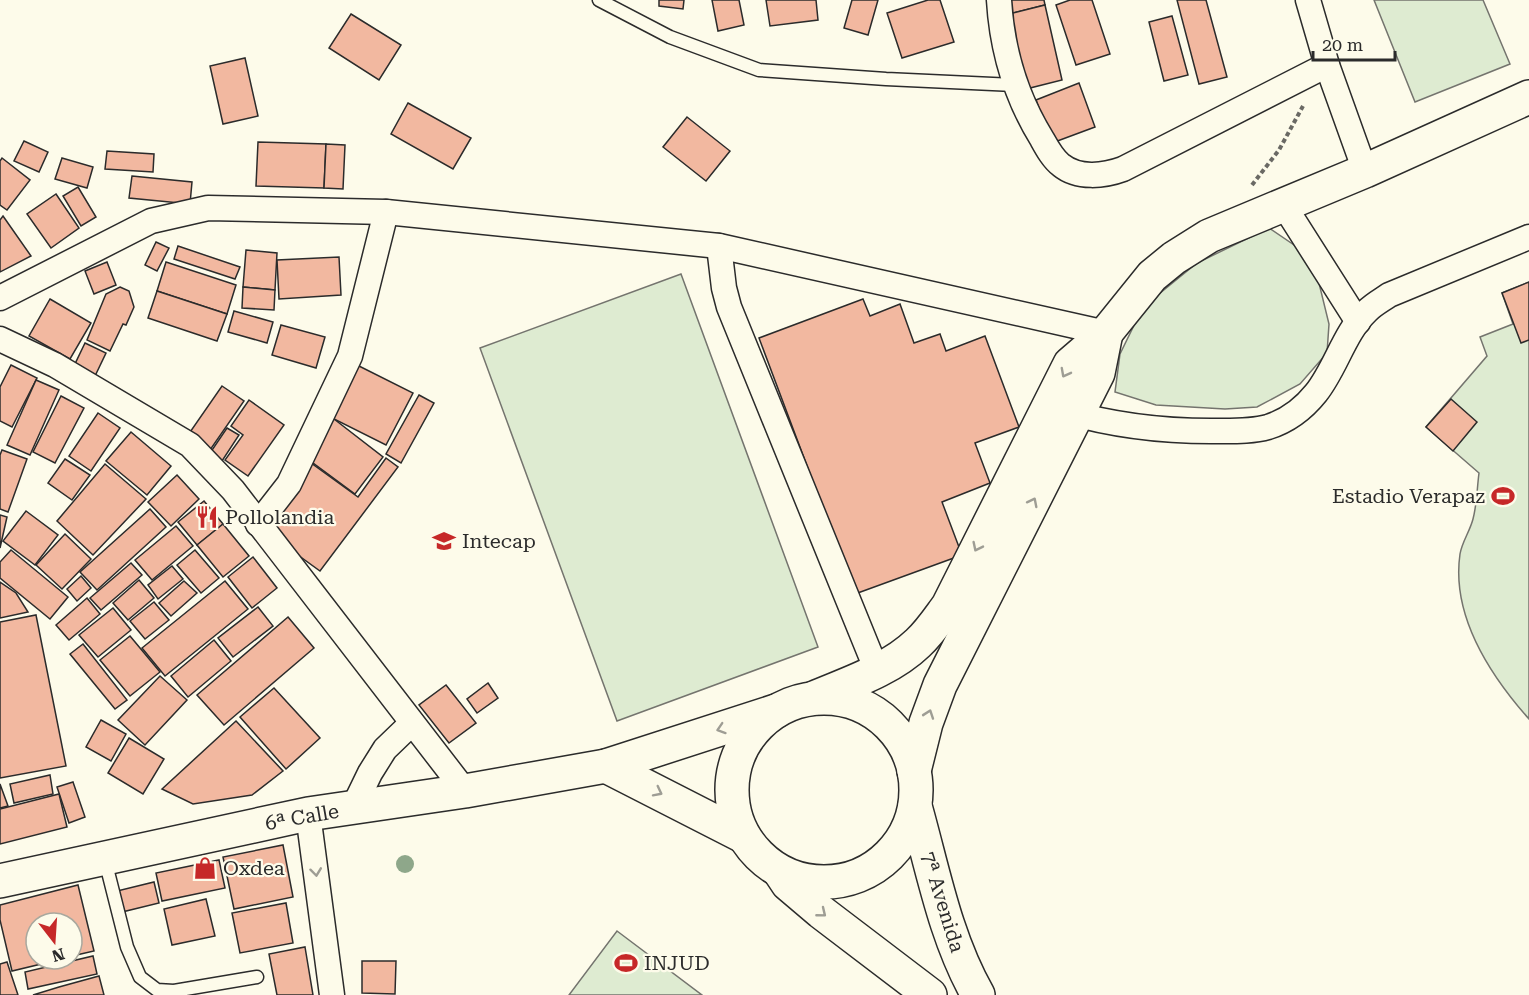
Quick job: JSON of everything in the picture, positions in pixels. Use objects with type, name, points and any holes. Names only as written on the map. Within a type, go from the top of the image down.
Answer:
[{"type":"main road","points":[[914,771],[926,723],[940,685],[1063,410],[1073,359],[1106,333],[1152,276],[1174,258],[1209,236],[1365,171],[1529,97]]},
{"type":"main road","points":[[930,995],[798,894],[780,872],[759,856],[743,836],[734,814],[731,790],[734,767],[743,745],[758,726],[776,711],[795,702],[814,698],[877,670],[918,643],[948,606],[1063,410]]},
{"type":"main road","points":[[780,872],[808,881],[837,881],[864,873],[888,856],[905,833],[915,806],[914,771],[905,746],[888,724],[867,708],[841,699],[814,698]]},
{"type":"main road","name":"6ª Calle","points":[[0,881],[309,814],[465,791],[606,766],[776,711]]},
{"type":"main road","points":[[606,766],[743,836]]},
{"type":"main road","name":"7ª Avenida","points":[[915,806],[948,928],[967,975],[978,995]]},
{"type":"street","points":[[999,0],[1005,45],[1014,85],[1029,119],[1061,166],[1077,173],[1107,174],[1123,169],[1318,69]]},
{"type":"street","points":[[1308,0],[1318,69],[1365,171]]},
{"type":"street","points":[[1283,204],[1358,322]]},
{"type":"street","points":[[0,298],[151,221],[208,208],[386,212],[719,246],[1106,333]]},
{"type":"street","points":[[258,524],[289,484],[350,356],[386,212]]},
{"type":"street","points":[[1063,410],[1151,429],[1250,431],[1269,427],[1288,419],[1305,405],[1317,391],[1358,322],[1374,305],[1389,295],[1529,237]]},
{"type":"street","points":[[719,246],[724,288],[729,307],[877,670]]},
{"type":"street","points":[[0,339],[56,365],[190,445],[233,490],[465,791]]},
{"type":"street","points":[[353,808],[385,749],[412,723]]},
{"type":"street","points":[[309,814],[332,995]]},
{"type":"lane","points":[[599,0],[670,37],[759,70],[1014,85]]},
{"type":"lane","points":[[105,859],[127,946],[140,977],[157,990],[174,991],[257,977]]},
{"type":"path","points":[[1249,188],[1279,150],[1310,93],[1318,69]]},
{"type":"green space","points":[[1374,0],[1483,0],[1510,64],[1415,102]]},
{"type":"green space","points":[[1269,228],[1297,247],[1318,279],[1329,324],[1327,353],[1300,384],[1257,407],[1225,409],[1156,405],[1115,392],[1120,354],[1143,307],[1197,263]]},
{"type":"green space","points":[[681,274],[818,647],[617,721],[480,348]]},
{"type":"green space","name":"Estadio Verapaz","points":[[1529,282],[1529,719],[1500,683],[1476,643],[1462,600],[1459,577],[1460,554],[1473,519],[1479,473],[1426,427],[1487,356],[1480,337],[1513,324],[1502,293]]},
{"type":"green space","name":"INJUD","points":[[617,931],[702,995],[569,995]]},
{"type":"building","points":[[659,0],[684,0],[683,9],[659,6]]},
{"type":"building","points":[[712,0],[739,0],[744,25],[718,31]]},
{"type":"building","points":[[766,0],[816,0],[818,20],[770,26]]},
{"type":"building","points":[[852,0],[878,0],[868,35],[844,28]]},
{"type":"building","points":[[928,0],[940,0],[954,42],[902,58],[887,13]]},
{"type":"building","points":[[1006,0],[1044,0],[1045,5],[1009,14]]},
{"type":"building","points":[[1070,0],[1092,0],[1110,54],[1076,65],[1056,5]]},
{"type":"building","points":[[1177,0],[1206,0],[1227,77],[1199,84]]},
{"type":"building","points":[[1045,5],[1062,80],[1026,89],[1009,14]]},
{"type":"building","points":[[351,14],[401,45],[379,80],[329,48]]},
{"type":"building","points":[[1172,16],[1188,75],[1164,81],[1149,22]]},
{"type":"building","points":[[245,58],[258,116],[223,124],[210,66]]},
{"type":"building","points":[[1079,83],[1095,127],[1052,143],[1036,100]]},
{"type":"building","points":[[408,103],[471,138],[453,169],[391,134]]},
{"type":"building","points":[[687,117],[730,151],[706,181],[663,147]]},
{"type":"building","points":[[24,141],[48,152],[39,172],[14,161]]},
{"type":"building","points":[[258,142],[326,144],[324,188],[256,186]]},
{"type":"building","points":[[326,144],[345,145],[343,189],[324,188]]},
{"type":"building","points":[[107,151],[154,154],[153,172],[105,169]]},
{"type":"building","points":[[2,158],[30,180],[7,210],[0,205],[0,161]]},
{"type":"building","points":[[62,158],[93,167],[87,188],[55,179]]},
{"type":"building","points":[[132,176],[192,182],[190,204],[129,198]]},
{"type":"building","points":[[78,187],[96,217],[81,226],[63,196]]},
{"type":"building","points":[[56,194],[79,228],[51,248],[27,214]]},
{"type":"building","points":[[3,216],[31,256],[0,272],[0,220]]},
{"type":"building","points":[[156,242],[169,248],[157,271],[145,265]]},
{"type":"building","points":[[178,246],[240,267],[235,279],[174,259]]},
{"type":"building","points":[[246,250],[277,253],[275,290],[243,287]]},
{"type":"building","points":[[339,257],[341,295],[279,299],[277,260]]},
{"type":"building","points":[[107,262],[116,285],[94,294],[85,271]]},
{"type":"building","points":[[166,262],[236,285],[227,314],[157,291]]},
{"type":"building","points":[[1529,282],[1529,340],[1521,343],[1502,293]]},
{"type":"building","points":[[120,287],[129,291],[134,307],[110,351],[87,340],[106,294]]},
{"type":"building","points":[[243,287],[275,290],[274,310],[242,308]]},
{"type":"building","points":[[157,291],[227,314],[217,341],[148,318]]},
{"type":"building","points":[[50,299],[91,323],[70,359],[29,336]]},
{"type":"building","points":[[863,299],[870,316],[900,304],[914,343],[940,334],[946,351],[985,336],[1019,427],[975,443],[990,483],[942,502],[962,555],[855,594],[759,338]]},
{"type":"building","points":[[234,311],[273,322],[267,343],[228,332]]},
{"type":"building","points":[[281,325],[325,337],[316,368],[272,355]]},
{"type":"building","points":[[85,343],[106,353],[95,376],[74,366]]},
{"type":"building","points":[[353,363],[413,393],[386,445],[326,415]]},
{"type":"building","points":[[11,365],[37,378],[12,427],[0,421],[0,387]]},
{"type":"building","points":[[36,380],[59,390],[30,455],[7,445]]},
{"type":"building","points":[[222,386],[244,401],[210,450],[188,435]]},
{"type":"building","points":[[419,395],[434,403],[401,463],[386,454]]},
{"type":"building","points":[[61,396],[84,408],[55,463],[33,452]]},
{"type":"building","points":[[1451,399],[1477,422],[1453,451],[1426,427]]},
{"type":"building","points":[[249,400],[284,425],[248,476],[225,460],[243,435],[231,426]]},
{"type":"building","points":[[98,413],[120,428],[91,471],[69,456]]},
{"type":"building","points":[[334,419],[383,457],[355,494],[305,457]]},
{"type":"building","points":[[227,428],[239,435],[222,461],[210,453]]},
{"type":"building","points":[[131,432],[171,466],[147,495],[106,461]]},
{"type":"building","points":[[2,450],[27,459],[8,512],[0,509],[0,455]]},
{"type":"building","points":[[386,458],[398,467],[320,571],[262,529],[311,463],[358,497]]},
{"type":"building","points":[[65,459],[90,475],[72,500],[48,483]]},
{"type":"building","points":[[105,464],[146,499],[93,555],[57,521]]},
{"type":"building","points":[[177,475],[199,499],[171,526],[148,502]]},
{"type":"building","points":[[204,501],[223,524],[197,545],[178,522]]},
{"type":"building","points":[[150,509],[166,527],[97,590],[80,572]]},
{"type":"building","points":[[26,511],[58,535],[35,565],[3,541]]},
{"type":"building","points":[[0,515],[7,517],[0,548]]},
{"type":"building","points":[[223,524],[249,556],[223,577],[197,545]]},
{"type":"building","points":[[176,526],[193,546],[152,580],[135,560]]},
{"type":"building","points":[[65,534],[91,559],[62,589],[36,565]]},
{"type":"building","points":[[11,550],[68,597],[50,619],[0,578],[0,562]]},
{"type":"building","points":[[195,550],[219,578],[201,593],[177,565]]},
{"type":"building","points":[[253,557],[277,588],[252,608],[228,577]]},
{"type":"building","points":[[131,563],[142,575],[101,610],[90,598]]},
{"type":"building","points":[[172,566],[183,579],[158,599],[148,585]]},
{"type":"building","points":[[81,576],[91,588],[77,601],[67,589]]},
{"type":"building","points":[[139,580],[154,598],[128,620],[113,603]]},
{"type":"building","points":[[184,581],[197,593],[171,616],[159,603]]},
{"type":"building","points":[[225,581],[248,609],[165,676],[142,648]]},
{"type":"building","points":[[0,582],[16,593],[28,612],[0,618]]},
{"type":"building","points":[[87,598],[100,614],[69,640],[56,625]]},
{"type":"building","points":[[154,602],[169,620],[145,639],[130,621]]},
{"type":"building","points":[[258,607],[273,626],[233,657],[218,638]]},
{"type":"building","points":[[113,608],[131,630],[98,657],[79,635]]},
{"type":"building","points":[[36,615],[66,766],[0,778],[0,622]]},
{"type":"building","points":[[288,617],[314,648],[224,725],[197,695]]},
{"type":"building","points":[[130,636],[160,672],[130,696],[100,660]]},
{"type":"building","points":[[214,640],[231,661],[188,697],[171,676]]},
{"type":"building","points":[[83,644],[127,700],[115,709],[70,654]]},
{"type":"building","points":[[160,676],[187,700],[145,745],[118,720]]},
{"type":"building","points":[[488,683],[498,698],[477,713],[467,699]]},
{"type":"building","points":[[446,685],[476,723],[449,743],[419,705]]},
{"type":"building","points":[[274,688],[320,738],[286,769],[240,717]]},
{"type":"building","points":[[101,720],[126,734],[111,761],[86,747]]},
{"type":"building","points":[[236,721],[283,771],[252,795],[193,804],[162,789]]},
{"type":"building","points":[[129,738],[164,759],[143,794],[108,773]]},
{"type":"building","points":[[50,775],[53,794],[14,803],[10,784]]},
{"type":"building","points":[[73,782],[85,817],[69,823],[57,787]]},
{"type":"building","points":[[0,784],[8,806],[0,808]]},
{"type":"building","points":[[59,794],[67,827],[0,844],[0,809]]},
{"type":"building","points":[[283,845],[293,897],[234,909],[223,857]]},
{"type":"building","points":[[219,860],[225,888],[162,901],[156,873]]},
{"type":"building","points":[[154,882],[159,903],[122,912],[117,891]]},
{"type":"building","points":[[78,885],[94,951],[84,953],[84,911],[24,911],[24,968],[12,971],[0,920],[0,905]]},
{"type":"building","points":[[206,899],[215,936],[172,945],[164,909]]},
{"type":"building","points":[[286,903],[293,943],[240,953],[232,913]]},
{"type":"building","points":[[305,947],[313,995],[277,995],[269,954]]},
{"type":"building","points":[[93,956],[97,974],[28,989],[25,972],[84,971],[84,958]]},
{"type":"building","points":[[362,961],[396,961],[395,994],[362,993]]},
{"type":"building","points":[[7,962],[18,995],[0,995],[0,964]]},
{"type":"building","points":[[99,976],[104,995],[33,995],[59,987]]},
{"type":"place","name":"Estadio Verapaz","points":[[1503,496]]},
{"type":"place","name":"Pollolandia","points":[[207,517]]},
{"type":"place","name":"Intecap","points":[[444,541]]},
{"type":"place","name":"Oxdea","points":[[205,868]]},
{"type":"place","name":"INJUD","points":[[626,963]]}]
